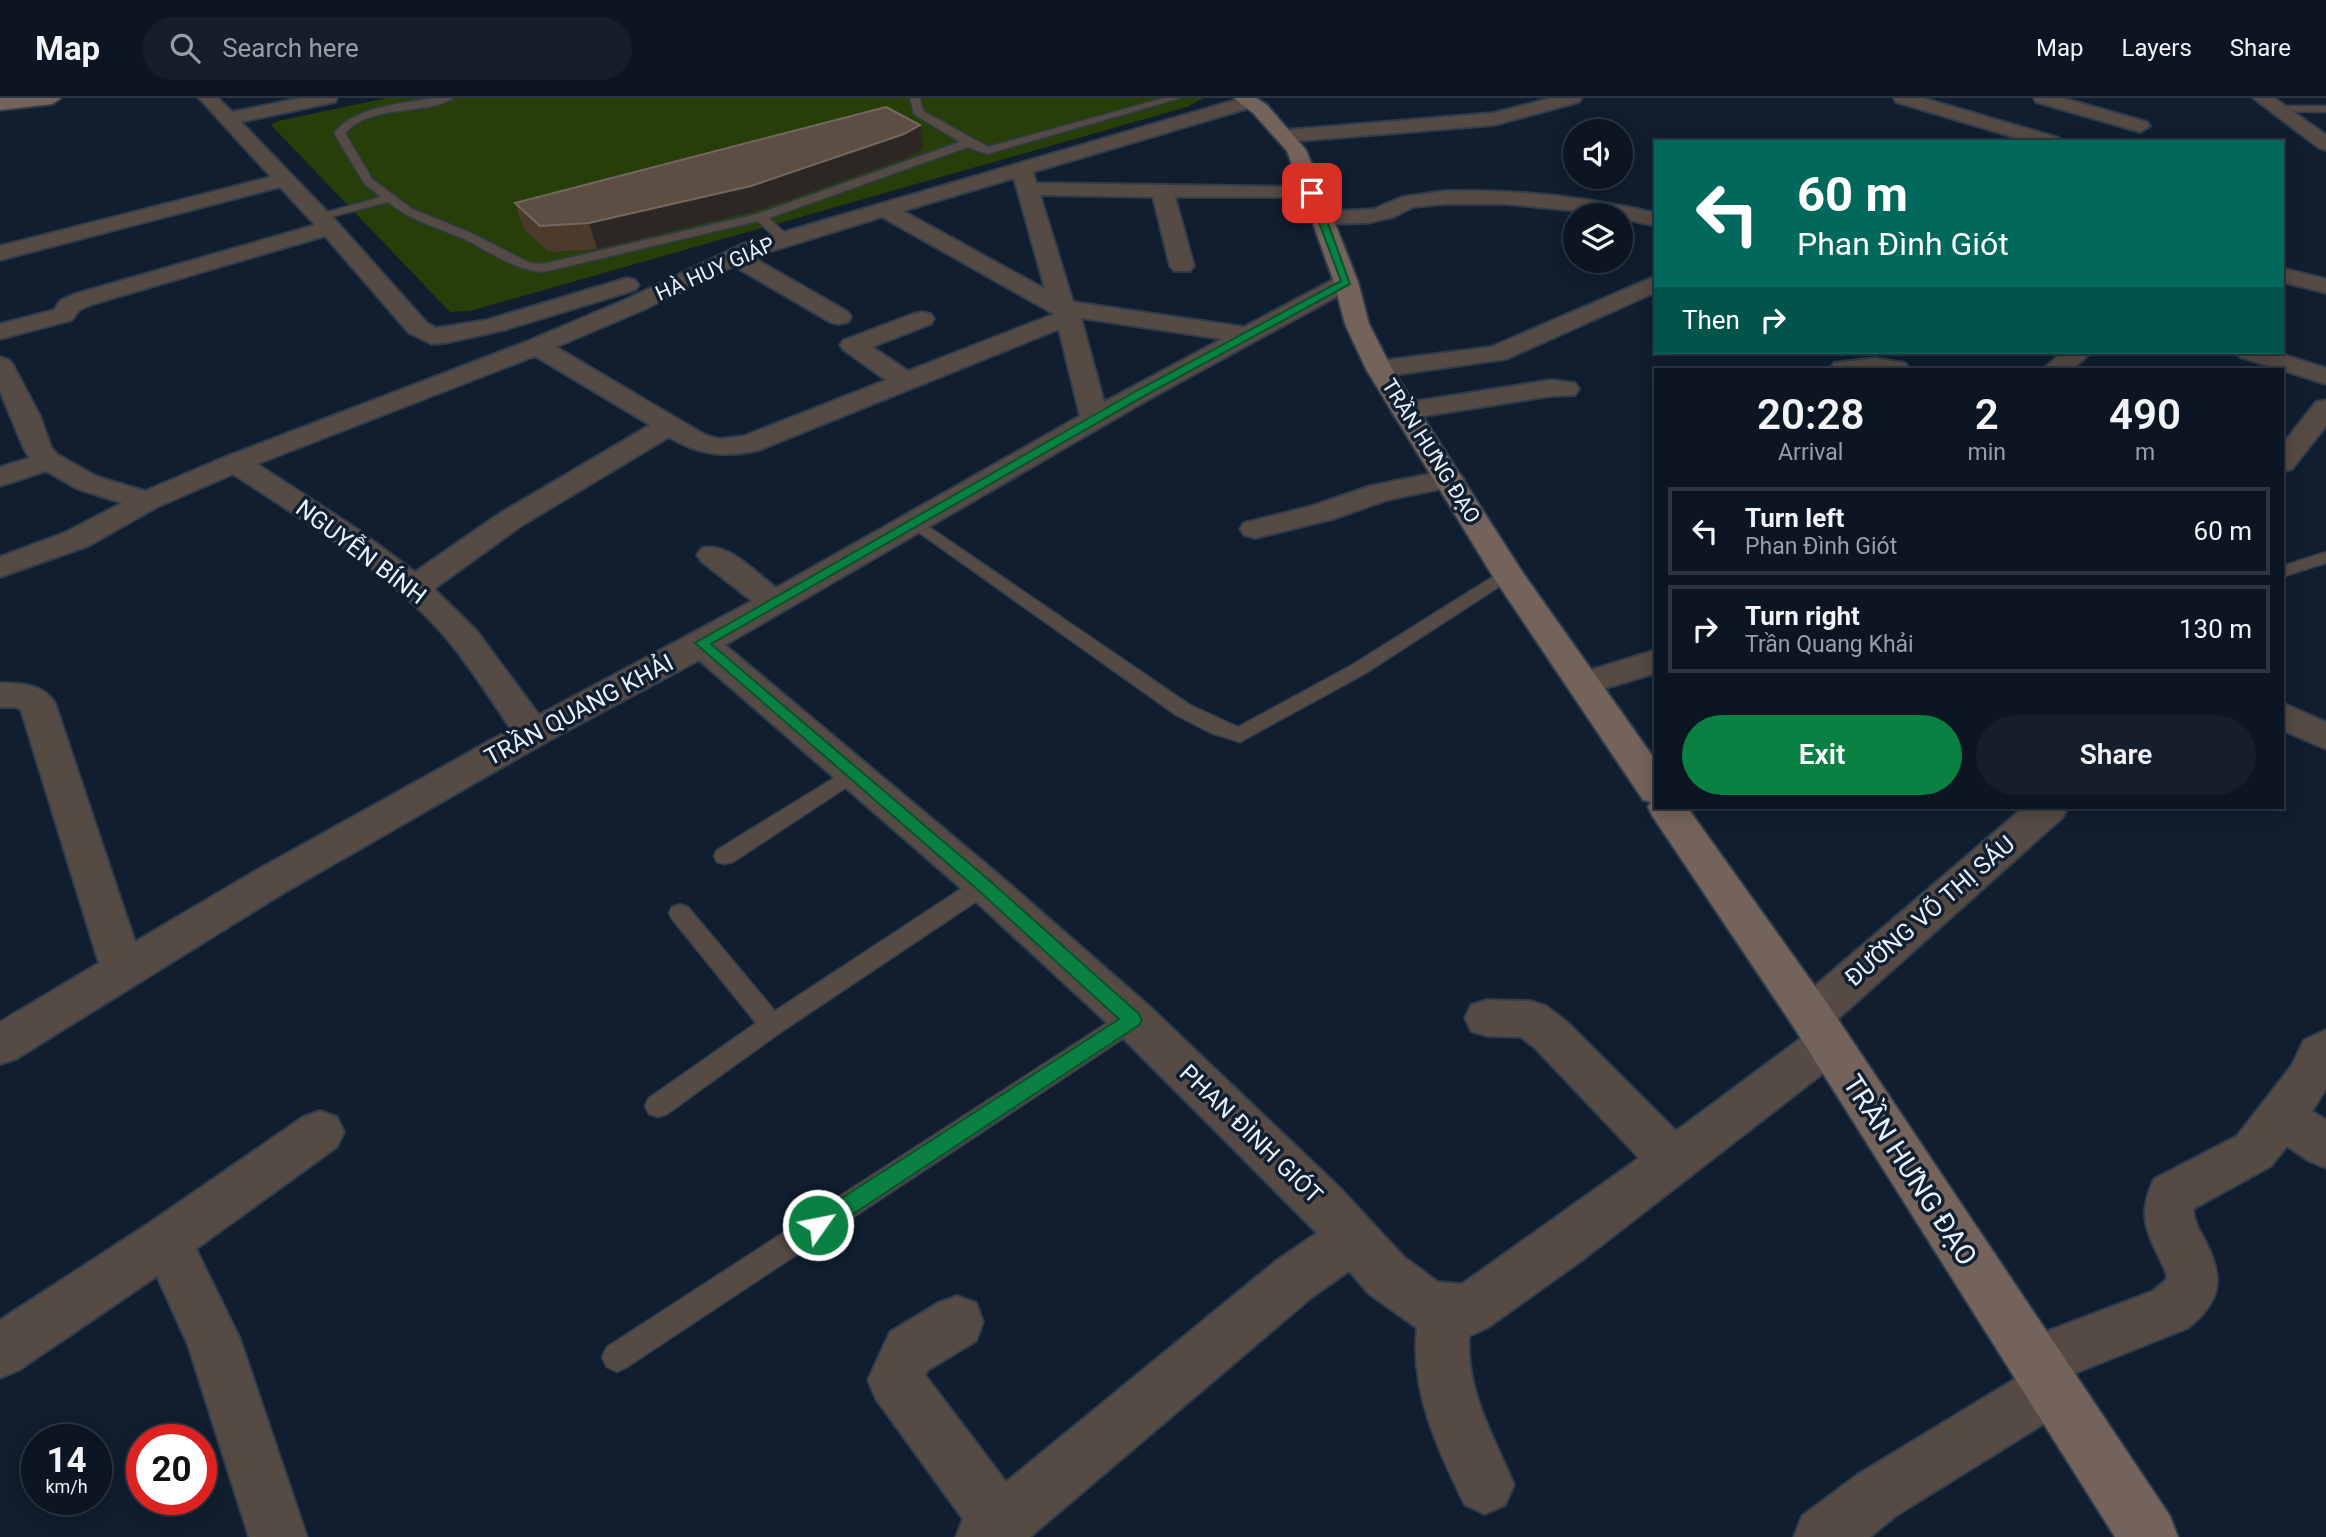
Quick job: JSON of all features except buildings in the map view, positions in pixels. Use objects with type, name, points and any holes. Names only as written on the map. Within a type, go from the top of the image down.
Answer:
[{"type":"main road","points":[[0,104],[52,98]]},
{"type":"main road","name":"TRẦN HƯNG ĐẠO","points":[[1246,100],[1260,109],[1296,150],[1346,282],[1357,324],[1379,369],[1508,575],[1654,787]]},
{"type":"main road","name":"TRẦN HƯNG ĐẠO","points":[[1668,809],[1820,1030],[2149,1537]]},
{"type":"street","points":[[208,98],[418,328],[432,336],[454,335],[482,328],[743,253],[839,317]]},
{"type":"street","points":[[228,119],[328,98]]},
{"type":"street","points":[[1286,136],[1494,119],[1572,98]]},
{"type":"street","points":[[1913,105],[1944,98]]},
{"type":"street","points":[[2043,98],[2140,126]]},
{"type":"street","name":"HÀ HUY GIÁP","points":[[235,463],[537,346],[636,304],[743,253],[885,210],[1025,179],[1246,100]]},
{"type":"street","points":[[2270,103],[2326,144]]},
{"type":"street","points":[[1913,105],[2044,140]]},
{"type":"street","points":[[1095,419],[1066,312],[1025,179],[1162,190],[1381,215],[1395,205],[1413,200],[1531,199],[1654,220]]},
{"type":"street","points":[[0,253],[283,180]]},
{"type":"street","points":[[1162,190],[1182,266]]},
{"type":"street","points":[[885,210],[1066,312],[1248,335]]},
{"type":"street","points":[[0,332],[63,315],[70,305],[84,299],[324,222]]},
{"type":"street","points":[[2284,276],[2326,286]]},
{"type":"street","name":"TRẦN QUANG KHẢI","points":[[0,1045],[271,881],[533,733],[702,643],[1095,419],[1346,282]]},
{"type":"street","points":[[1379,369],[1497,354],[1654,284]]},
{"type":"street","points":[[537,346],[668,426],[695,441],[718,447],[748,443],[905,381],[1066,312]]},
{"type":"street","points":[[905,381],[844,349],[922,319]]},
{"type":"street","points":[[1878,354],[1902,368]]},
{"type":"street","points":[[2057,368],[2076,354]]},
{"type":"street","points":[[2255,354],[2326,376]]},
{"type":"street","points":[[1854,368],[1889,368]]},
{"type":"street","points":[[4,378],[38,449],[48,461],[88,482],[146,501]]},
{"type":"street","points":[[1405,411],[1551,388],[1566,389]]},
{"type":"street","points":[[2284,460],[2326,408]]},
{"type":"street","points":[[414,588],[510,520],[668,426]]},
{"type":"street","points":[[0,477],[48,461]]},
{"type":"street","points":[[0,568],[77,539],[146,501],[235,463]]},
{"type":"street","name":"NGUYỄN BÍNH","points":[[235,463],[362,548],[414,588],[454,626],[533,733]]},
{"type":"street","points":[[1255,529],[1322,513],[1380,492],[1449,479]]},
{"type":"street","points":[[713,555],[774,602]]},
{"type":"street","name":"PHAN ĐÌNH GIÓT","points":[[702,643],[984,885],[1133,1020],[1315,1196],[1386,1275],[1429,1307],[1446,1309]]},
{"type":"street","points":[[1583,684],[1654,662]]},
{"type":"street","points":[[0,695],[22,695],[37,703],[124,971]]},
{"type":"street","points":[[2284,716],[2326,737]]},
{"type":"street","name":"ĐƯỜNG VÕ THỊ SÁU","points":[[1820,1030],[2047,809]]},
{"type":"street","points":[[1487,1018],[1530,1019],[1551,1035],[1674,1161]]},
{"type":"street","points":[[1485,1485],[1464,1443],[1445,1380],[1442,1351],[1446,1309],[1469,1310],[1563,1244],[1674,1161],[1820,1030]]},
{"type":"street","points":[[1823,1537],[2043,1375],[2187,1299],[2193,1281],[2189,1260],[2167,1213],[2171,1195],[2254,1152],[2282,1117],[2308,1079],[2320,1054],[2326,1049]]},
{"type":"street","points":[[2282,1117],[2326,1146]]},
{"type":"street","points":[[0,1350],[166,1241],[320,1132]]},
{"type":"street","points":[[957,1322],[909,1351],[895,1380],[993,1530],[1294,1279],[1353,1238]]},
{"type":"street","points":[[166,1241],[213,1339],[278,1537]]},
{"type":"lane","points":[[367,106],[405,98]]},
{"type":"lane","points":[[448,98],[368,116],[344,125],[339,133],[368,181],[408,212],[467,236],[519,263],[543,268],[761,217],[968,144]]},
{"type":"lane","points":[[915,98],[918,112],[968,144],[987,151],[1175,98]]},
{"type":"lane","points":[[2270,103],[2326,109]]},
{"type":"lane","points":[[324,222],[390,198]]},
{"type":"lane","points":[[761,217],[784,239]]},
{"type":"lane","points":[[912,521],[1183,710],[1218,728],[1240,735],[1359,669],[1508,575]]},
{"type":"lane","points":[[2284,571],[2326,557]]},
{"type":"lane","points":[[725,856],[852,774]]},
{"type":"lane","points":[[658,1106],[772,1025],[984,885]]},
{"type":"lane","points":[[680,913],[772,1025]]},
{"type":"lane","points":[[617,1357],[1133,1020]]},
{"type":"green space","points":[[387,98],[1202,99],[1187,107],[470,311],[450,312],[271,125],[278,121]]},
{"type":"route","points":[[818,1225],[1133,1020],[984,885],[702,643],[1142,392],[1346,282],[1312,193]]}]
